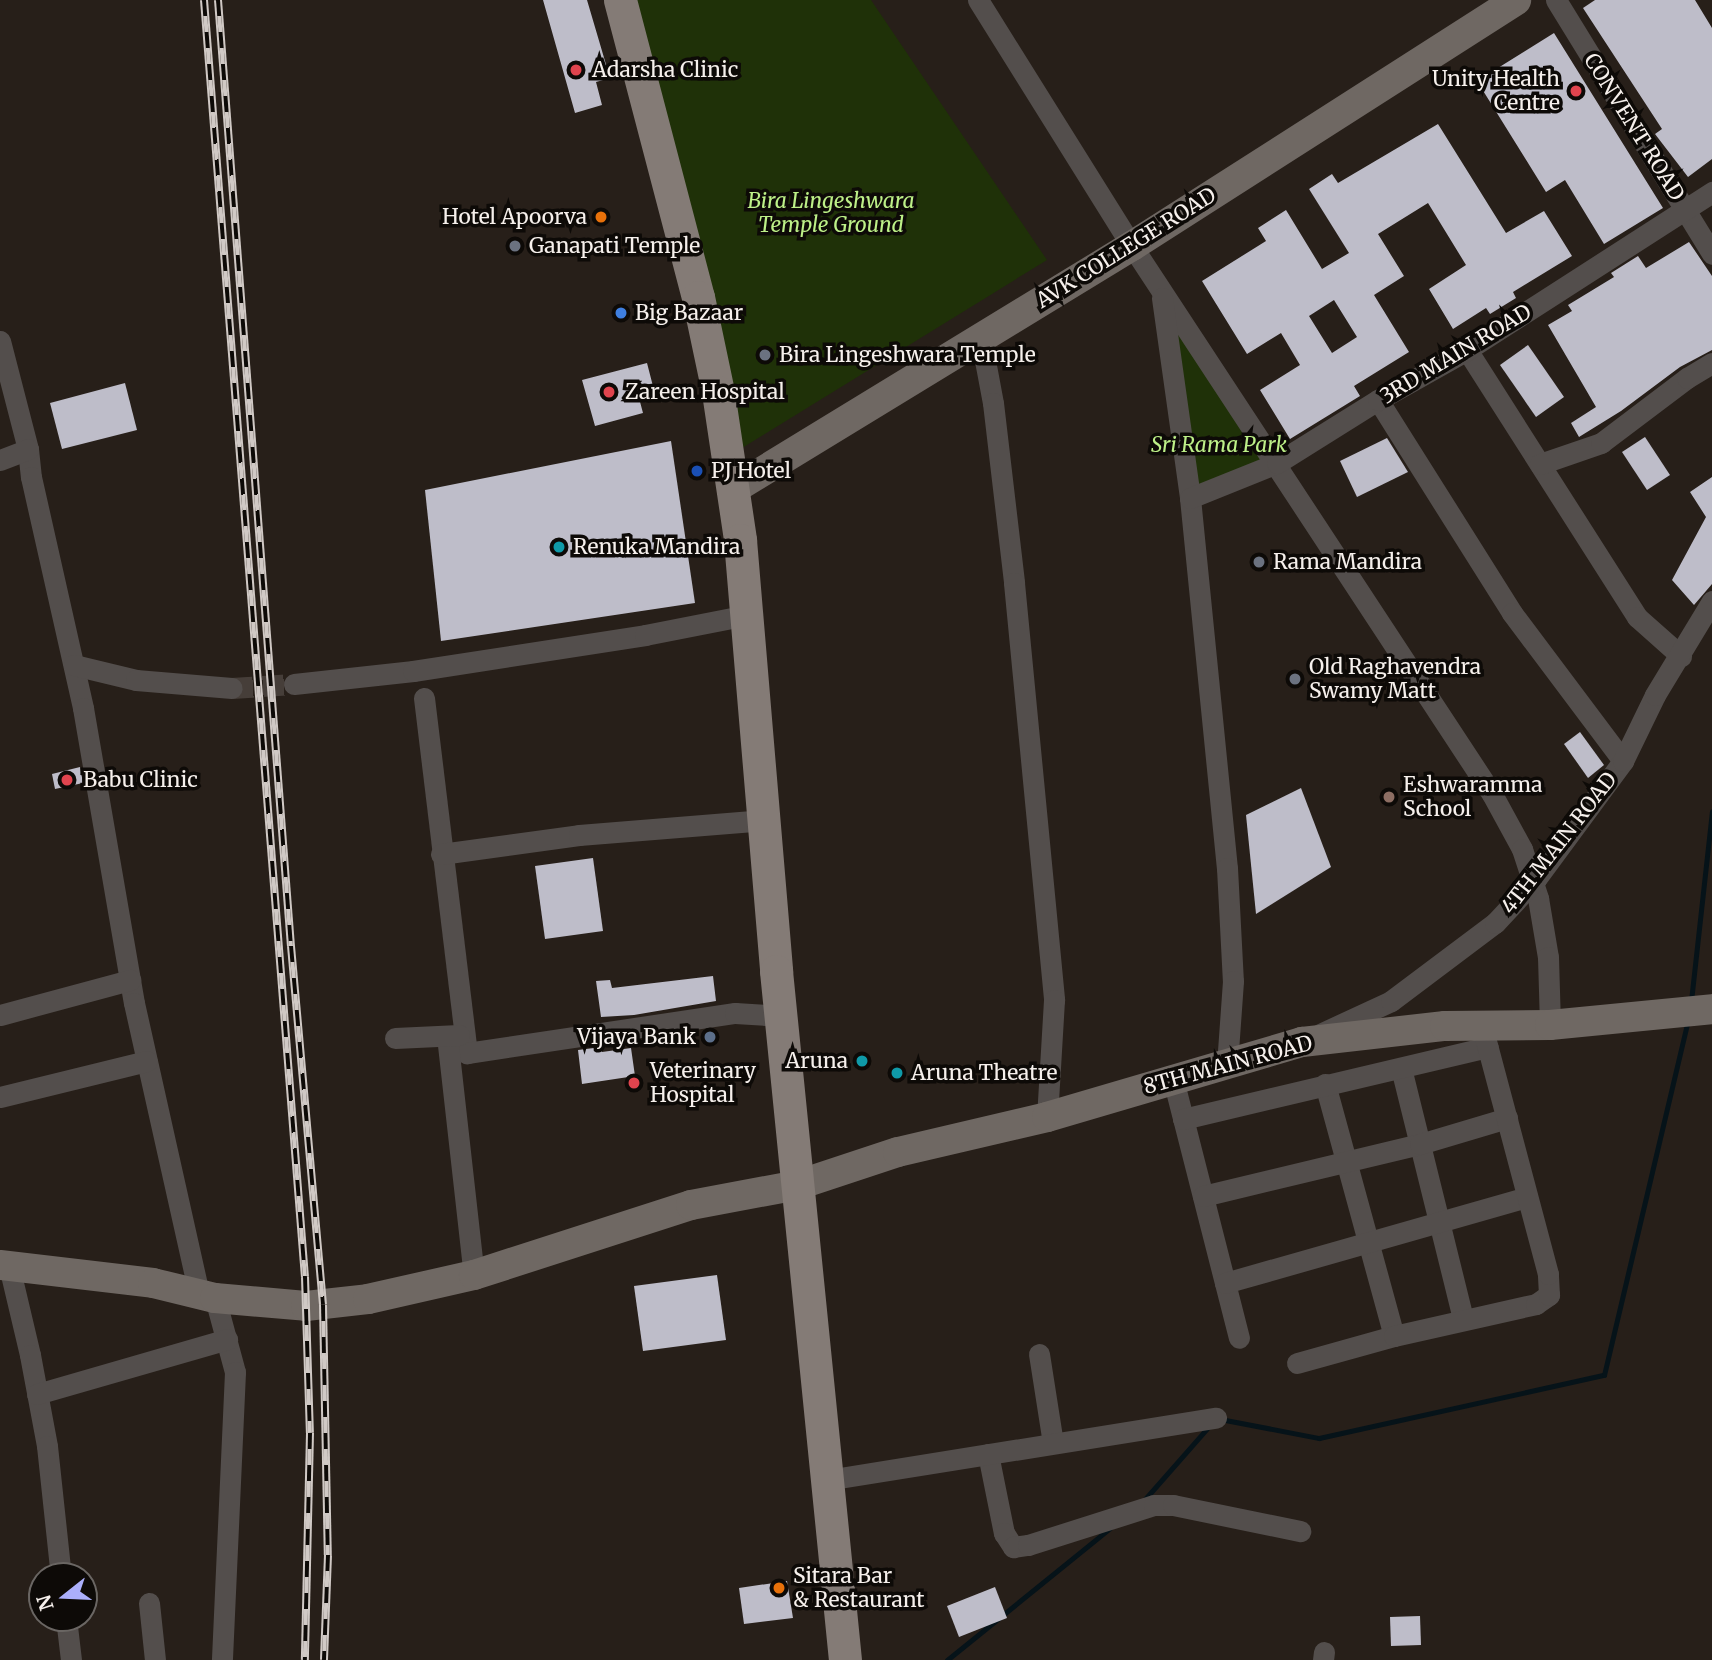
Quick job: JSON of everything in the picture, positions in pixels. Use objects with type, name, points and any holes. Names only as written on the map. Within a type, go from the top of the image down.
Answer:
[{"type":"main road","points":[[620,0],[698,297],[718,392],[732,489],[747,615],[781,1016],[845,1660]]},
{"type":"street","points":[[978,0],[1160,290],[1277,463],[1492,794],[1522,849],[1532,882],[1548,957],[1550,1025]]},
{"type":"street","name":"AVK COLLEGE ROAD","points":[[732,489],[1132,246],[1516,0]]},
{"type":"street","name":"CONVENT ROAD","points":[[1556,0],[1712,254]]},
{"type":"street","name":"3RD MAIN ROAD","points":[[1190,498],[1277,463],[1378,400],[1467,351],[1712,191]]},
{"type":"street","points":[[1160,290],[1190,498],[1227,868],[1233,981],[1227,1065]]},
{"type":"street","points":[[981,339],[993,403],[1014,583],[1054,1000],[1046,1117]]},
{"type":"street","points":[[0,341],[28,449],[31,477],[74,665],[147,1061],[207,1296],[227,1339],[235,1372],[222,1660]]},
{"type":"street","points":[[1467,351],[1637,617],[1681,656]]},
{"type":"street","points":[[1539,464],[1601,443],[1687,378],[1712,363]]},
{"type":"street","points":[[1378,400],[1512,613],[1623,761]]},
{"type":"street","points":[[0,460],[28,449]]},
{"type":"street","name":"4TH MAIN ROAD","points":[[1303,1042],[1391,1001],[1495,923],[1532,882],[1623,761],[1655,695],[1712,601]]},
{"type":"street","points":[[294,684],[413,671],[645,635],[747,615]]},
{"type":"street","points":[[74,665],[136,680],[232,688]]},
{"type":"street","points":[[424,698],[441,854],[474,1275]]},
{"type":"street","points":[[441,854],[579,835],[764,820]]},
{"type":"street","points":[[0,1015],[130,980]]},
{"type":"street","name":"8TH MAIN ROAD","points":[[4,1266],[153,1283],[207,1296],[323,1305],[474,1275],[691,1205],[798,1185],[898,1152],[1046,1117],[1303,1042],[1446,1027],[1485,1036],[1550,1025],[1712,1009]]},
{"type":"street","points":[[456,1035],[467,1052],[735,1013],[781,1016]]},
{"type":"street","points":[[395,1038],[456,1035]]},
{"type":"street","points":[[1183,1119],[1402,1068],[1485,1036],[1548,1273],[1549,1295],[1536,1304],[1394,1336],[1297,1363]]},
{"type":"street","points":[[0,1097],[147,1061]]},
{"type":"street","points":[[1402,1068],[1463,1319]]},
{"type":"street","points":[[1173,1079],[1239,1338]]},
{"type":"street","points":[[1325,1084],[1394,1336]]},
{"type":"street","points":[[1203,1196],[1420,1144],[1507,1118]]},
{"type":"street","points":[[1225,1283],[1368,1240],[1439,1223],[1527,1197]]},
{"type":"street","points":[[4,1266],[37,1394],[47,1446],[59,1562]]},
{"type":"street","points":[[37,1394],[227,1339]]},
{"type":"street","points":[[1040,1354],[1053,1444]]},
{"type":"street","points":[[827,1479],[1216,1418]]},
{"type":"street","points":[[988,1454],[1004,1533],[1013,1547],[1028,1545],[1154,1505],[1188,1508],[1300,1531]]},
{"type":"street","points":[[149,1603],[155,1660]]},
{"type":"street","points":[[68,1632],[71,1660]]},
{"type":"green space","name":"Bira Lingeshwara Temple Ground","points":[[620,0],[871,0],[1047,260],[734,453]]},
{"type":"green space","name":"Sri Rama Park","points":[[1168,311],[1266,459],[1192,492]]},
{"type":"building","points":[[543,0],[587,0],[610,78],[596,82],[602,105],[575,113]]},
{"type":"building","points":[[1595,0],[1695,0],[1712,28],[1712,159],[1688,177],[1655,134],[1662,129],[1583,8]]},
{"type":"building","points":[[1554,33],[1663,208],[1604,244],[1565,180],[1546,192],[1477,81]]},
{"type":"building","points":[[1438,124],[1506,233],[1544,211],[1572,256],[1513,292],[1516,298],[1490,314],[1486,308],[1453,329],[1429,289],[1466,265],[1428,203],[1378,234],[1404,276],[1374,295],[1409,352],[1354,386],[1360,396],[1290,439],[1260,390],[1300,365],[1281,333],[1247,354],[1202,281],[1266,241],[1258,228],[1286,210],[1322,269],[1349,253],[1309,189],[1332,174],[1338,183]],"holes":[[[1334,300],[1357,337],[1332,353],[1309,316]]]},
{"type":"building","points":[[1689,242],[1712,276],[1712,350],[1680,367],[1621,411],[1579,437],[1571,423],[1596,407],[1548,325],[1572,311],[1568,305],[1614,277],[1611,273],[1638,256],[1646,268]]},
{"type":"building","points":[[1528,345],[1564,397],[1536,417],[1500,365]]},
{"type":"building","points":[[647,363],[655,394],[639,398],[643,413],[595,426],[582,380]]},
{"type":"building","points":[[125,383],[137,430],[62,449],[50,403]]},
{"type":"building","points":[[1645,437],[1670,475],[1647,490],[1622,452]]},
{"type":"building","points":[[1387,438],[1408,472],[1357,497],[1340,461]]},
{"type":"building","name":"Renuka Mandira","points":[[671,441],[695,603],[441,641],[425,490]]},
{"type":"building","points":[[1712,477],[1712,584],[1694,605],[1672,580],[1706,517],[1690,492]]},
{"type":"building","points":[[1580,732],[1604,765],[1588,778],[1564,744]]},
{"type":"building","points":[[80,767],[83,783],[55,789],[52,774]]},
{"type":"building","points":[[1301,788],[1331,867],[1256,914],[1246,815]]},
{"type":"building","points":[[593,858],[603,931],[545,939],[535,866]]},
{"type":"building","points":[[713,976],[716,1001],[634,1015],[601,1017],[596,981],[610,980],[612,988]]},
{"type":"building","points":[[602,1047],[602,1052],[631,1048],[635,1076],[582,1084],[578,1050]]},
{"type":"building","points":[[717,1275],[726,1340],[643,1351],[634,1286]]},
{"type":"building","points":[[787,1581],[793,1618],[744,1624],[739,1588]]},
{"type":"building","points":[[995,1587],[1007,1618],[959,1637],[947,1606]]},
{"type":"building","points":[[1420,1616],[1421,1645],[1391,1646],[1390,1617]]},
{"type":"waterway","points":[[1691,1001],[1712,811]]},
{"type":"waterway","points":[[1220,1419],[1319,1438],[1604,1375],[1688,1021]]},
{"type":"waterway","points":[[1145,1499],[1210,1425]]},
{"type":"waterway","points":[[947,1660],[1110,1528]]},
{"type":"tunnel","points":[[232,688],[294,684]]},
{"type":"railway","points":[[204,0],[305,1277],[310,1433],[305,1660]]},
{"type":"railway","points":[[218,0],[291,946],[323,1305],[328,1555],[324,1660]]},
{"type":"place","name":"Adarsha Clinic","points":[[576,70]]},
{"type":"place","name":"Unity Health Centre","points":[[1576,91]]},
{"type":"place","name":"Hotel Apoorva","points":[[601,217]]},
{"type":"place","name":"Ganapati Temple","points":[[515,246]]},
{"type":"place","name":"Big Bazaar","points":[[621,313]]},
{"type":"place","name":"Bira Lingeshwara Temple","points":[[765,355]]},
{"type":"place","name":"Zareen Hospital","points":[[609,392]]},
{"type":"place","name":"PJ Hotel","points":[[697,471]]},
{"type":"place","name":"Renuka Mandira","points":[[559,547]]},
{"type":"place","name":"Rama Mandira","points":[[1259,562]]},
{"type":"place","name":"Old Raghavendra Swamy Matt","points":[[1295,679]]},
{"type":"place","name":"Babu Clinic","points":[[67,780]]},
{"type":"place","name":"Eshwaramma School","points":[[1389,797]]},
{"type":"place","name":"Vijaya Bank","points":[[710,1037]]},
{"type":"place","name":"Aruna","points":[[862,1061]]},
{"type":"place","name":"Aruna Theatre","points":[[897,1073]]},
{"type":"place","name":"Veterinary Hospital","points":[[634,1083]]},
{"type":"place","name":"Sitara Bar & Restaurant","points":[[779,1588]]}]
